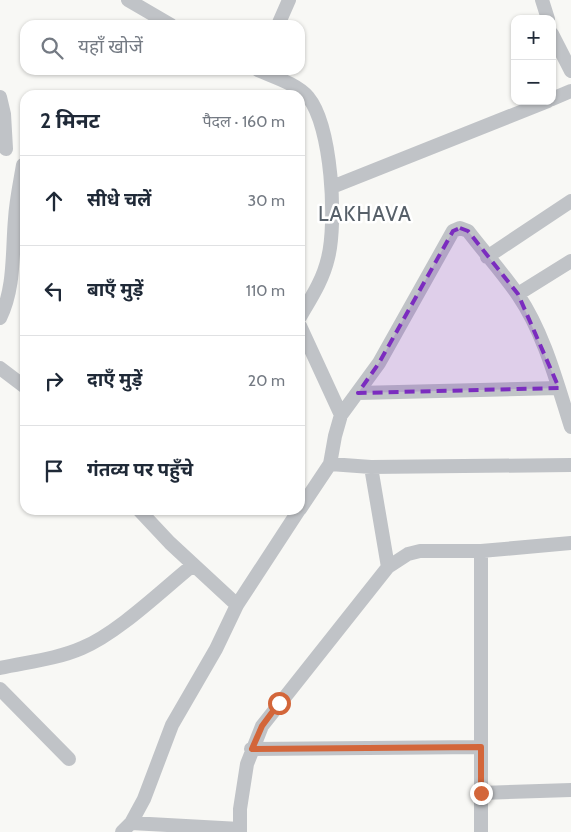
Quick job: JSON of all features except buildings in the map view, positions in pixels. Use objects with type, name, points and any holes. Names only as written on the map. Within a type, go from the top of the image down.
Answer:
[{"type":"street","points":[[128,0],[165,20]]},
{"type":"street","points":[[144,0],[156,14]]},
{"type":"street","points":[[280,20],[289,0]]},
{"type":"street","points":[[542,0],[547,15]]},
{"type":"street","points":[[556,42],[571,71]]},
{"type":"street","points":[[269,75],[299,90]]},
{"type":"street","points":[[556,98],[571,91]]},
{"type":"street","points":[[305,95],[314,105],[324,142],[332,187],[331,244],[328,260],[321,280],[305,308]]},
{"type":"street","points":[[0,97],[4,114],[3,147],[20,162]]},
{"type":"street","points":[[332,187],[538,105]]},
{"type":"street","points":[[0,318],[6,306],[10,287],[15,216],[20,188]]},
{"type":"street","points":[[487,257],[571,201]]},
{"type":"street","points":[[305,502],[330,464],[334,436],[341,416],[379,363],[452,231],[460,228],[468,231],[518,294],[531,317],[559,388],[571,427]]},
{"type":"street","points":[[518,294],[571,261]]},
{"type":"street","points":[[305,337],[341,416]]},
{"type":"street","points":[[0,368],[20,383]]},
{"type":"street","points":[[358,393],[559,388]]},
{"type":"street","points":[[330,464],[370,467],[571,465]]},
{"type":"street","points":[[370,467],[388,567]]},
{"type":"street","points":[[144,515],[236,605]]},
{"type":"street","points":[[126,828],[144,799],[172,724],[216,649],[236,605],[297,515]]},
{"type":"street","points":[[126,828],[240,830],[240,809],[252,749],[262,726],[388,567],[408,554],[420,551],[481,551],[571,543]]},
{"type":"street","points":[[481,551],[481,832]]},
{"type":"street","points":[[0,668],[66,653],[82,648],[103,637],[194,565]]},
{"type":"street","points":[[0,689],[69,759]]},
{"type":"street","points":[[252,749],[481,747]]},
{"type":"street","points":[[481,793],[571,790]]},
{"type":"highlighted area","points":[[460,228],[468,231],[518,294],[559,388],[358,393],[379,363],[453,231]]},
{"type":"district","name":"LAKHAVA","points":[[365,213]]},
{"type":"route","points":[[279,703],[262,726],[252,749],[481,747],[481,793]]}]
